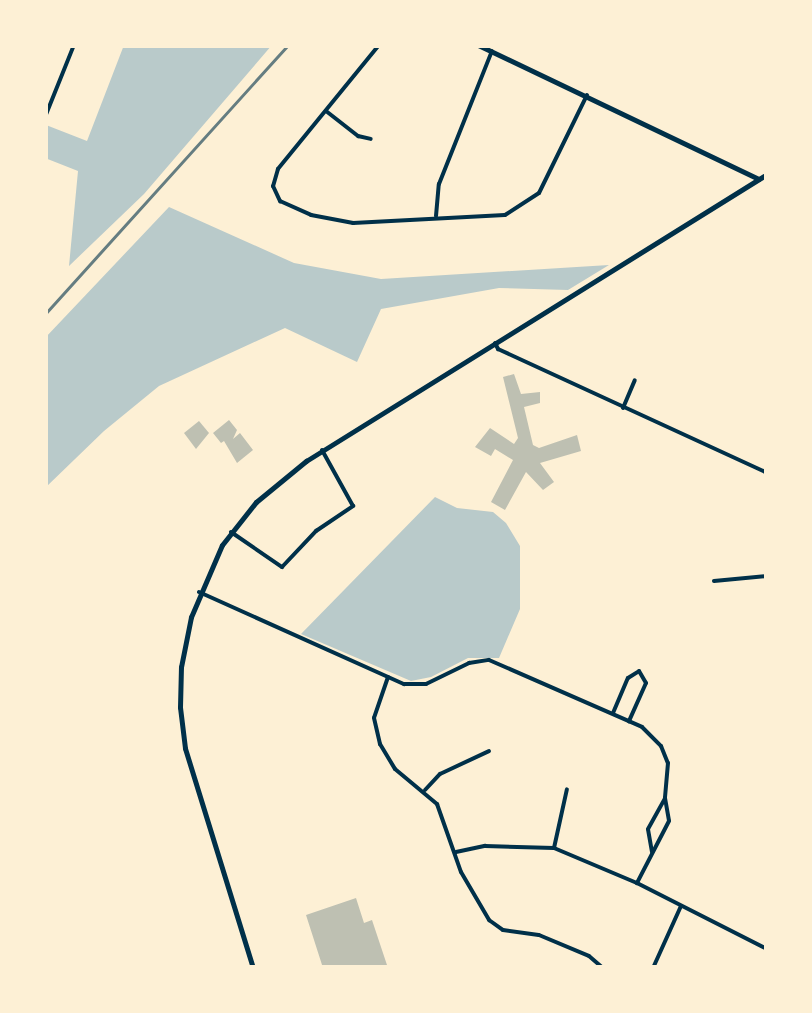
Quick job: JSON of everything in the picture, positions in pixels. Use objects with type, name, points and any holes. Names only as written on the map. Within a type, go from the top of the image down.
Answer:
[{"type":"main road","points":[[478,45],[759,179]]},
{"type":"main road","points":[[253,968],[182,724],[181,666],[199,592],[232,532],[275,483],[322,450],[767,174]]},
{"type":"street","points":[[45,118],[74,45]]},
{"type":"street","points":[[380,45],[278,169],[274,192],[294,209],[338,221],[505,215],[533,200],[587,96]]},
{"type":"street","points":[[436,218],[440,184],[492,52]]},
{"type":"street","points":[[326,111],[358,136],[371,139]]},
{"type":"street","points":[[494,343],[498,349],[767,473]]},
{"type":"street","points":[[623,408],[635,380]]},
{"type":"street","points":[[232,532],[282,567],[316,531],[353,506],[322,450]]},
{"type":"street","points":[[714,580],[767,576]]},
{"type":"street","points":[[199,592],[388,677],[421,685],[470,663],[489,660],[652,734],[668,763],[667,831],[637,883]]},
{"type":"street","points":[[613,713],[630,674],[640,672],[646,683],[629,721]]},
{"type":"street","points":[[388,677],[374,718],[380,744],[395,769],[425,790],[442,813],[460,872],[496,926],[539,935],[589,956],[603,968]]},
{"type":"street","points":[[425,790],[440,774],[489,751]]},
{"type":"street","points":[[554,848],[567,789]]},
{"type":"street","points":[[652,852],[648,829],[665,798]]},
{"type":"street","points":[[454,853],[485,846],[554,848],[637,883],[767,949]]},
{"type":"street","points":[[653,968],[681,906]]},
{"type":"shaded area","points":[[124,45],[272,45],[144,194],[69,266],[78,171],[45,158],[45,129],[46,125],[87,141]]},
{"type":"shaded area","points":[[169,207],[294,263],[381,279],[609,265],[568,290],[499,288],[381,309],[357,362],[285,328],[159,386],[104,431],[45,488],[45,338]]},
{"type":"shaded area","points":[[435,497],[457,508],[493,512],[506,523],[520,546],[520,609],[499,658],[468,658],[431,677],[411,681],[301,634]]},
{"type":"building","points":[[514,374],[521,394],[540,392],[540,403],[524,407],[533,445],[539,448],[577,435],[581,451],[540,463],[554,482],[543,490],[526,472],[505,510],[491,502],[513,460],[495,449],[491,456],[475,447],[490,428],[514,444],[518,438],[503,377]]},
{"type":"building","points":[[229,420],[237,430],[233,439],[240,433],[253,450],[237,463],[224,441],[221,443],[213,433]]},
{"type":"building","points":[[199,421],[209,433],[196,449],[184,433]]},
{"type":"building","points":[[356,898],[364,923],[372,920],[388,968],[323,968],[306,915]]},
{"type":"railway","points":[[45,314],[288,45]]}]
